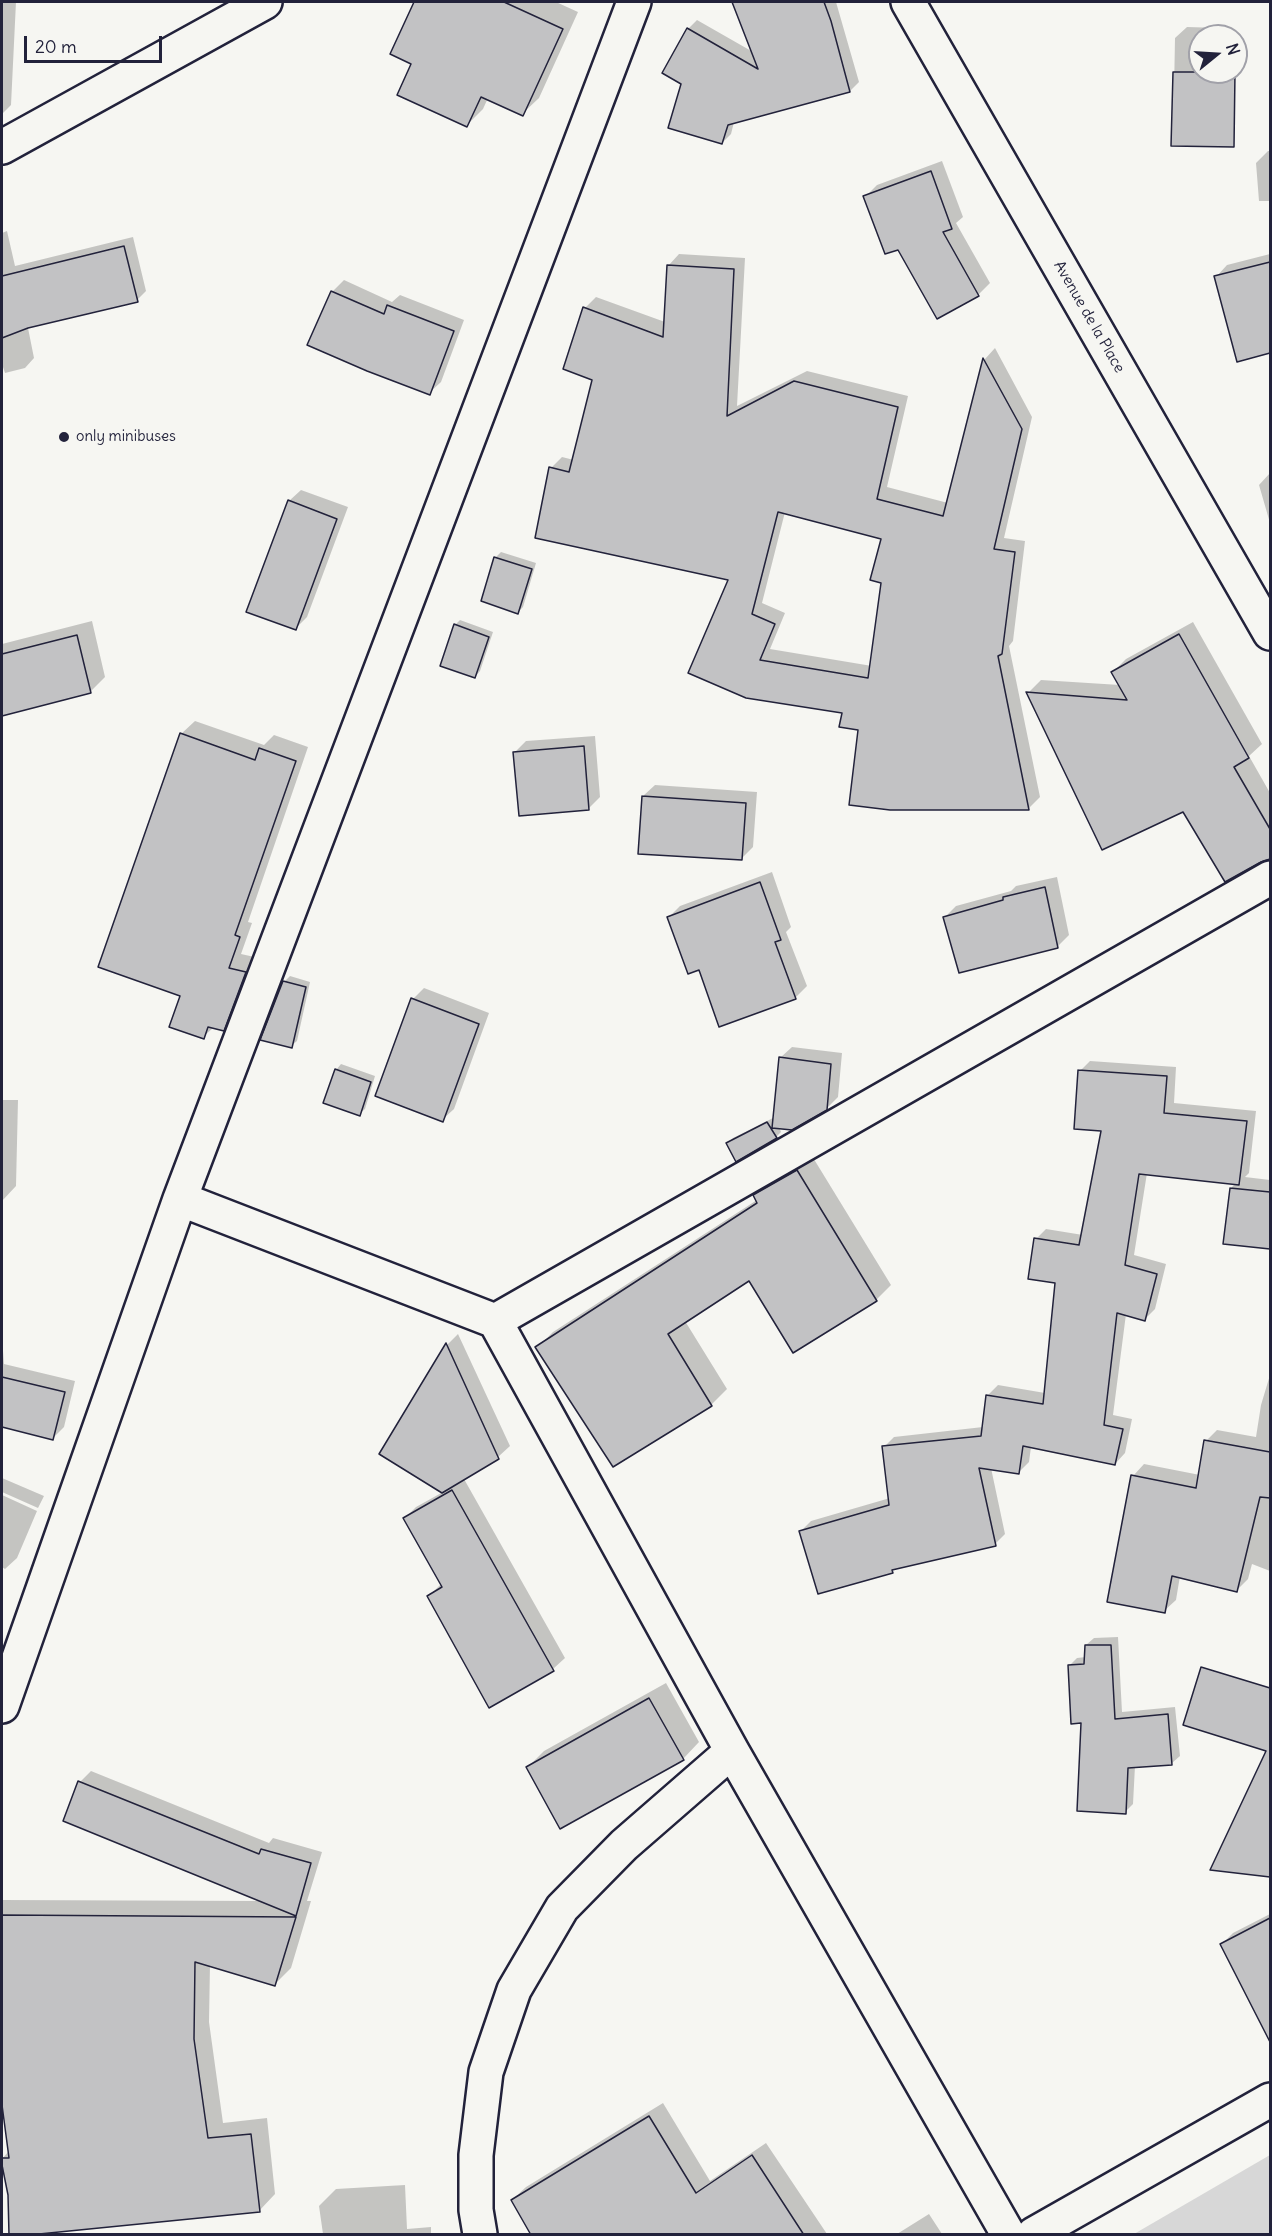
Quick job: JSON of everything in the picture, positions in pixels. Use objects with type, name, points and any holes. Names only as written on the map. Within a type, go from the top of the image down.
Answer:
[{"type":"street","points":[[2,147],[265,2]]},
{"type":"street","points":[[2,1706],[180,1199],[634,2]]},
{"type":"street","name":"Avenue de la Place","points":[[908,2],[1270,633]]},
{"type":"street","points":[[495,1321],[1270,878]]},
{"type":"street","points":[[180,1199],[495,1321],[732,1751],[1008,2235]]},
{"type":"street","points":[[480,2235],[476,2210],[476,2155],[486,2072],[514,1990],[562,1908],[624,1845],[732,1751]]},
{"type":"street","points":[[1034,2235],[1270,2100]]},
{"type":"shaded area","points":[[1270,2155],[1270,2234],[1134,2234]]},
{"type":"building","points":[[414,2],[504,2],[563,29],[523,116],[481,97],[467,127],[397,95],[411,64],[390,54]]},
{"type":"building","points":[[732,2],[824,2],[850,92],[728,125],[722,144],[668,128],[681,84],[662,73],[687,28],[758,69]]},
{"type":"building","points":[[1173,72],[1188,72],[1188,84],[1235,84],[1234,147],[1171,146]]},
{"type":"building","points":[[931,171],[952,229],[943,232],[979,296],[937,319],[898,250],[885,254],[863,196]]},
{"type":"building","points":[[124,246],[138,302],[28,328],[2,338],[2,276]]},
{"type":"building","points":[[1270,262],[1270,353],[1237,362],[1214,276]]},
{"type":"building","points":[[667,265],[734,269],[727,416],[794,381],[898,407],[877,499],[943,516],[983,358],[1022,429],[994,549],[1015,552],[1002,654],[998,656],[1029,810],[890,810],[849,805],[858,730],[839,727],[842,713],[746,698],[688,673],[728,580],[535,538],[549,467],[569,472],[592,380],[563,369],[583,307],[663,337]],"holes":[[[778,512],[881,539],[870,580],[881,583],[868,678],[760,660],[775,624],[752,614]]]},
{"type":"building","points":[[331,291],[384,314],[387,305],[454,331],[430,395],[307,345]]},
{"type":"building","points":[[288,500],[337,519],[296,630],[246,612]]},
{"type":"building","points":[[494,557],[532,569],[518,614],[481,601]]},
{"type":"building","points":[[454,624],[489,637],[475,678],[440,666]]},
{"type":"building","points":[[1179,634],[1249,758],[1234,767],[1270,829],[1270,859],[1225,882],[1183,812],[1102,850],[1026,692],[1127,700],[1111,672]]},
{"type":"building","points":[[77,635],[91,693],[2,716],[2,654]]},
{"type":"building","points":[[180,733],[255,760],[259,748],[296,761],[235,935],[240,937],[229,968],[246,972],[224,1031],[208,1027],[204,1039],[169,1027],[180,996],[98,967]]},
{"type":"building","points":[[584,746],[589,810],[519,816],[513,752]]},
{"type":"building","points":[[642,796],[746,803],[742,860],[638,854]]},
{"type":"building","points":[[760,882],[781,940],[775,942],[796,999],[719,1027],[699,970],[688,974],[667,917]]},
{"type":"building","points":[[1045,887],[1058,948],[959,973],[943,917],[1003,900],[1003,897]]},
{"type":"building","points":[[283,981],[306,987],[292,1048],[260,1040]]},
{"type":"building","points":[[411,998],[479,1024],[443,1122],[375,1096]]},
{"type":"building","points":[[779,1057],[831,1064],[827,1110],[792,1130],[772,1128]]},
{"type":"building","points":[[335,1069],[371,1082],[360,1116],[323,1103]]},
{"type":"building","points":[[1078,1070],[1167,1076],[1164,1113],[1247,1121],[1239,1185],[1139,1174],[1125,1265],[1157,1274],[1145,1321],[1117,1313],[1104,1425],[1123,1429],[1115,1465],[1023,1446],[1019,1474],[979,1468],[996,1546],[892,1570],[893,1573],[818,1594],[799,1531],[889,1505],[882,1446],[981,1436],[986,1395],[1043,1404],[1055,1283],[1028,1279],[1034,1238],[1079,1245],[1101,1131],[1074,1129]]},
{"type":"building","points":[[767,1122],[777,1138],[736,1162],[726,1143]]},
{"type":"building","points":[[797,1170],[877,1301],[793,1353],[749,1281],[668,1334],[712,1406],[613,1467],[535,1347],[757,1203],[753,1195]]},
{"type":"building","points":[[1230,1188],[1270,1192],[1270,1249],[1223,1244]]},
{"type":"building","points":[[446,1343],[499,1459],[442,1493],[379,1454]]},
{"type":"building","points":[[2,1377],[65,1392],[53,1440],[2,1427]]},
{"type":"building","points":[[1204,1440],[1270,1452],[1270,1498],[1260,1497],[1237,1592],[1172,1576],[1165,1613],[1107,1602],[1131,1475],[1196,1488]]},
{"type":"building","points":[[452,1490],[554,1671],[489,1708],[427,1596],[442,1587],[403,1518]]},
{"type":"building","points":[[1085,1645],[1111,1645],[1115,1719],[1168,1714],[1172,1765],[1128,1768],[1126,1814],[1077,1811],[1081,1723],[1071,1724],[1068,1665],[1084,1664]]},
{"type":"building","points":[[1201,1667],[1270,1688],[1270,1877],[1210,1870],[1266,1751],[1183,1725]]},
{"type":"building","points":[[649,1698],[684,1760],[560,1829],[526,1767]]},
{"type":"building","points":[[78,1781],[259,1854],[261,1849],[311,1863],[296,1916],[63,1821]]},
{"type":"building","points":[[2,1915],[296,1917],[275,1986],[195,1962],[194,2039],[208,2138],[251,2134],[260,2212],[29,2235],[9,2235],[8,2195],[2,2165],[2,2158],[9,2158],[2,2105]]},
{"type":"building","points":[[1270,1918],[1270,2042],[1220,1944]]},
{"type":"building","points":[[649,2116],[696,2193],[752,2155],[804,2235],[531,2235],[511,2200]]},
{"type":"place","name":"only minibuses","points":[[64,437]]}]
